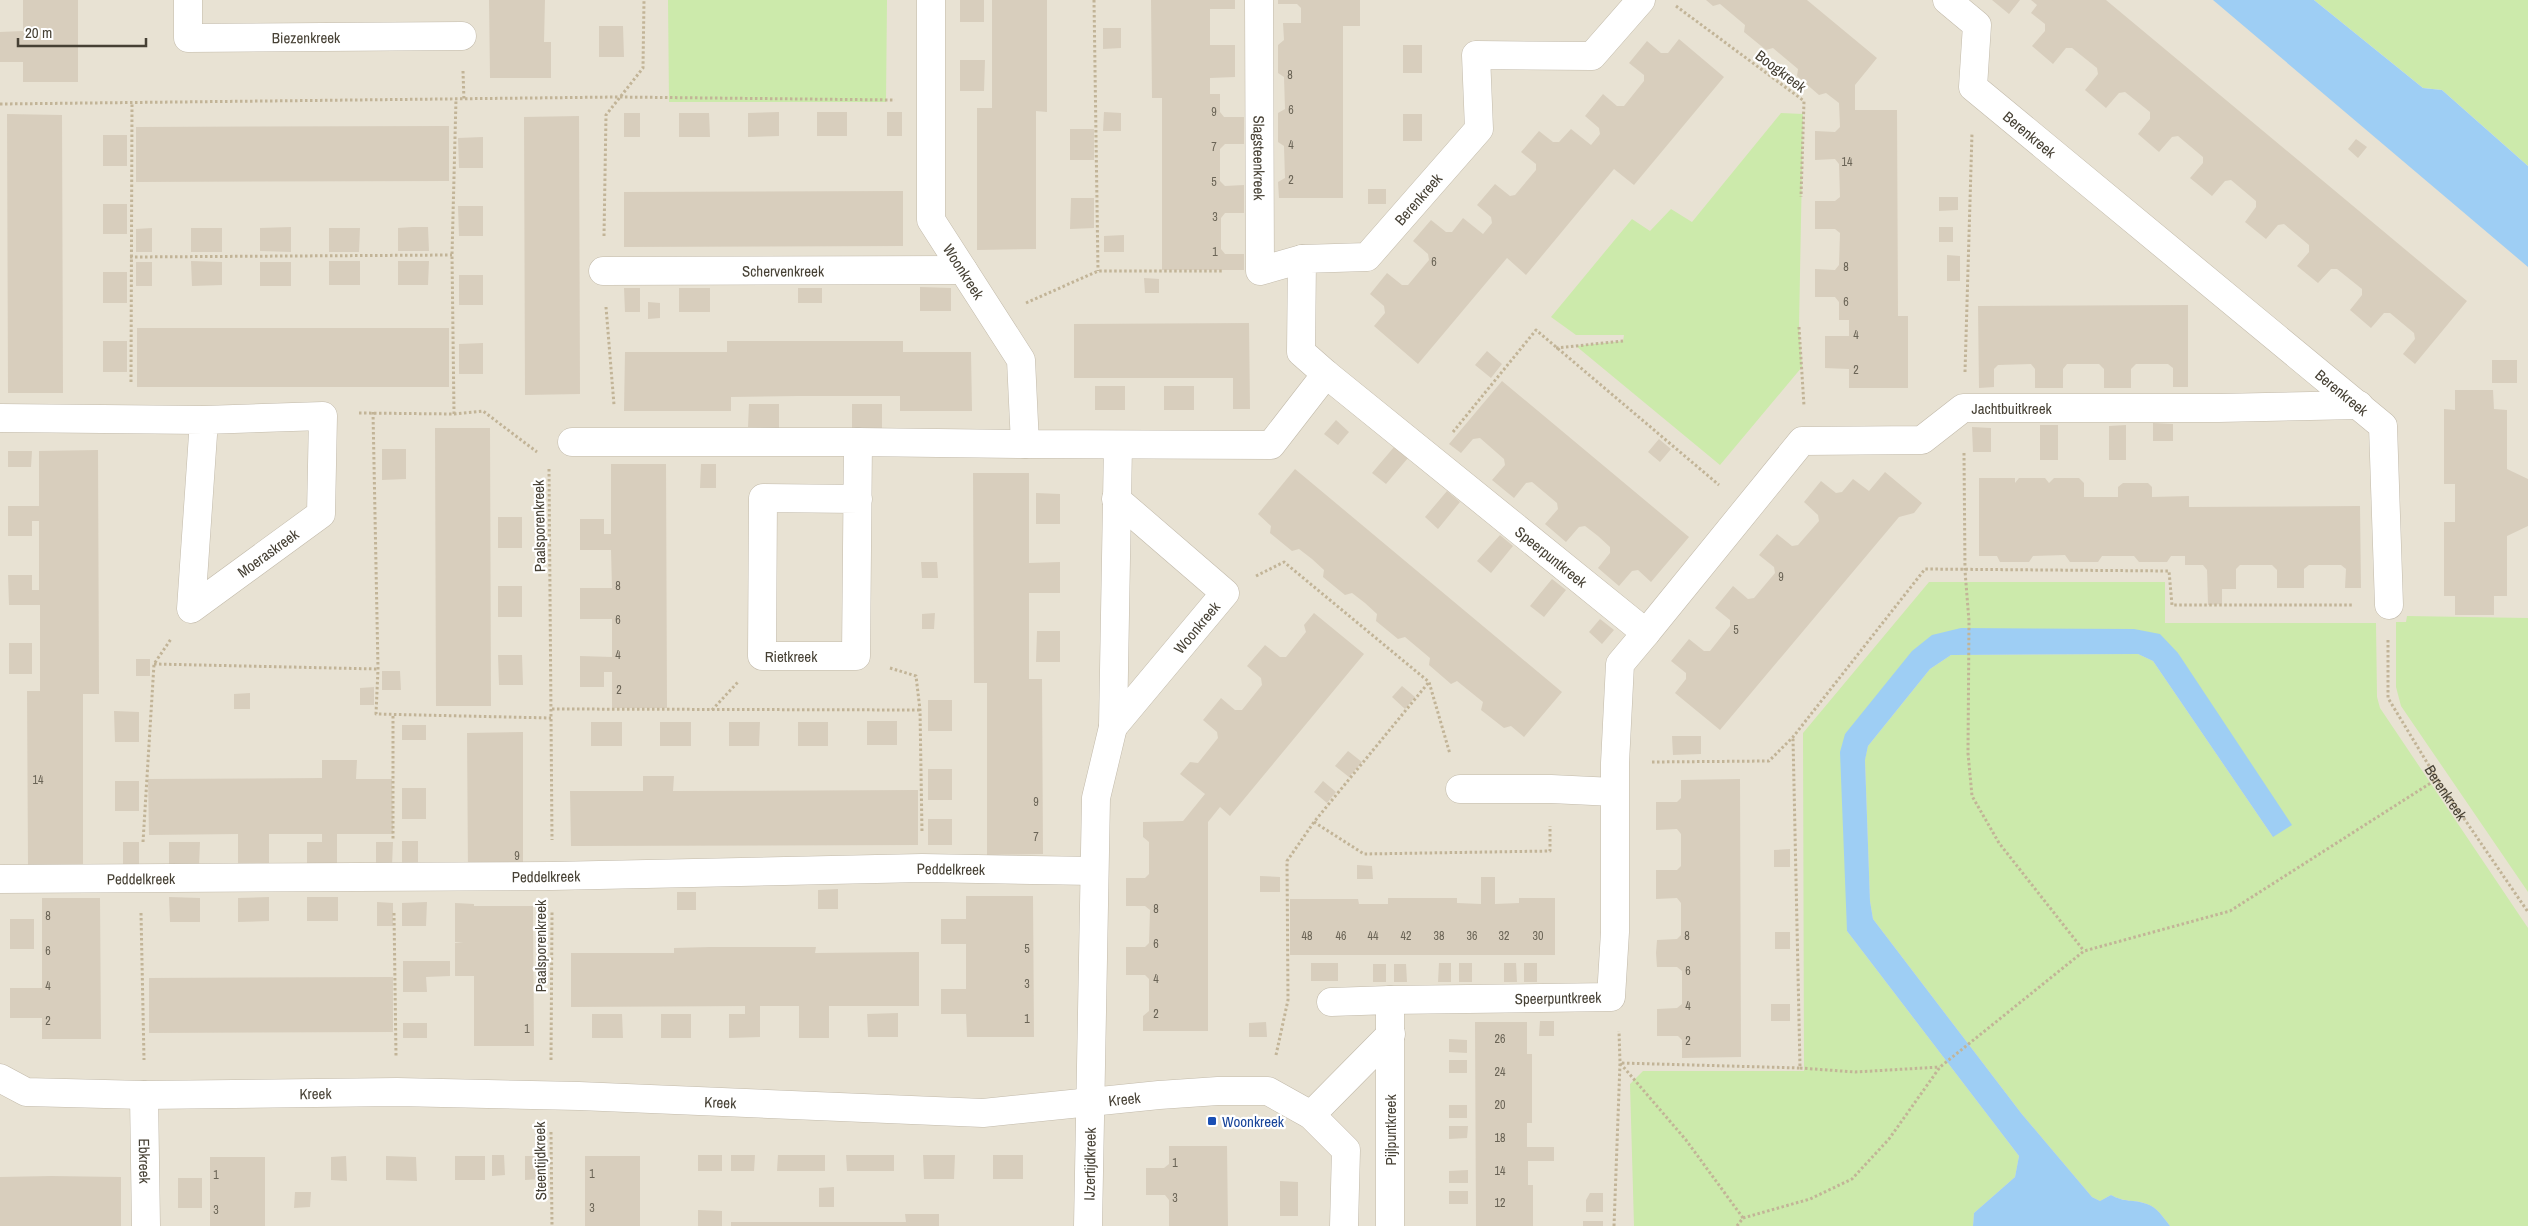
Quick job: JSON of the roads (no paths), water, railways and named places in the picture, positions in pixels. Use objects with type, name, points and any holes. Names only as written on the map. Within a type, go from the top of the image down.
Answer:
[{"type":"street","name":"Biezenkreek","points":[[188,0],[188,38],[462,36]]},
{"type":"street","name":"Woonkreek","points":[[930,0],[931,220],[1021,360],[1026,444]]},
{"type":"street","name":"Slagsteenkreek","points":[[1259,0],[1260,270],[1302,260]]},
{"type":"street","name":"Berenkreek","points":[[1302,260],[1367,257],[1479,129],[1476,55],[1592,56],[1641,0]]},
{"type":"street","name":"Berenkreek","points":[[1947,0],[1977,25],[1973,87],[2382,426],[2389,605]]},
{"type":"street","points":[[572,442],[1271,445],[1326,374],[1301,352],[1302,260]]},
{"type":"street","name":"Schervenkreek","points":[[603,271],[963,270]]},
{"type":"street","name":"Speerpuntkreek","points":[[1326,374],[1646,633],[1620,664],[1614,792],[1615,932],[1611,997],[1390,1000]]},
{"type":"street","name":"Jachtbuitkreek","points":[[1646,633],[1748,510],[1802,440],[1922,440],[1963,408],[2219,408],[2359,405]]},
{"type":"street","name":"Moeraskreek","points":[[323,416],[321,514],[191,609],[204,420],[323,416]]},
{"type":"street","points":[[0,418],[204,420]]},
{"type":"street","points":[[858,442],[858,498]]},
{"type":"street","name":"Woonkreek","points":[[1090,1101],[1096,798],[1113,727],[1118,445]]},
{"type":"street","name":"Rietkreek","points":[[763,498],[858,498],[856,656],[762,656],[763,498]]},
{"type":"street","name":"Woonkreek","points":[[1113,727],[1225,593],[1116,499]]},
{"type":"street","points":[[1460,789],[1551,789],[1614,792]]},
{"type":"street","name":"Peddelkreek","points":[[0,879],[552,876],[922,868],[1094,871]]},
{"type":"street","points":[[1330,1002],[1390,1000]]},
{"type":"street","name":"Pijlpuntkreek","points":[[1390,1000],[1390,1226]]},
{"type":"street","points":[[1311,1115],[1391,1034]]},
{"type":"street","name":"Kreek","points":[[0,1078],[26,1092],[144,1095],[397,1092],[550,1095],[984,1113],[1090,1101],[1218,1091],[1268,1091],[1311,1115],[1346,1150],[1344,1226]]},
{"type":"street","name":"Ebkreek","points":[[144,1095],[146,1226]]},
{"type":"street","name":"IJzertijdkreek","points":[[1088,1226],[1090,1101]]},
{"type":"water","points":[[2213,0],[2314,0],[2423,88],[2442,90],[2528,166],[2528,267]]},
{"type":"water","points":[[1961,628],[2134,629],[2160,634],[2178,653],[2292,825],[2273,837],[2153,661],[2138,654],[1951,655],[1930,669],[1868,746],[1865,760],[1870,901],[1873,919],[2021,1113],[2092,1197],[2100,1201],[2111,1195],[2151,1205],[2170,1226],[1973,1226],[1974,1213],[2015,1177],[2019,1156],[1847,931],[1840,752],[1845,734],[1912,651],[1932,635]]},
{"type":"place","name":"Woonkreek","points":[[1212,1121]]}]
